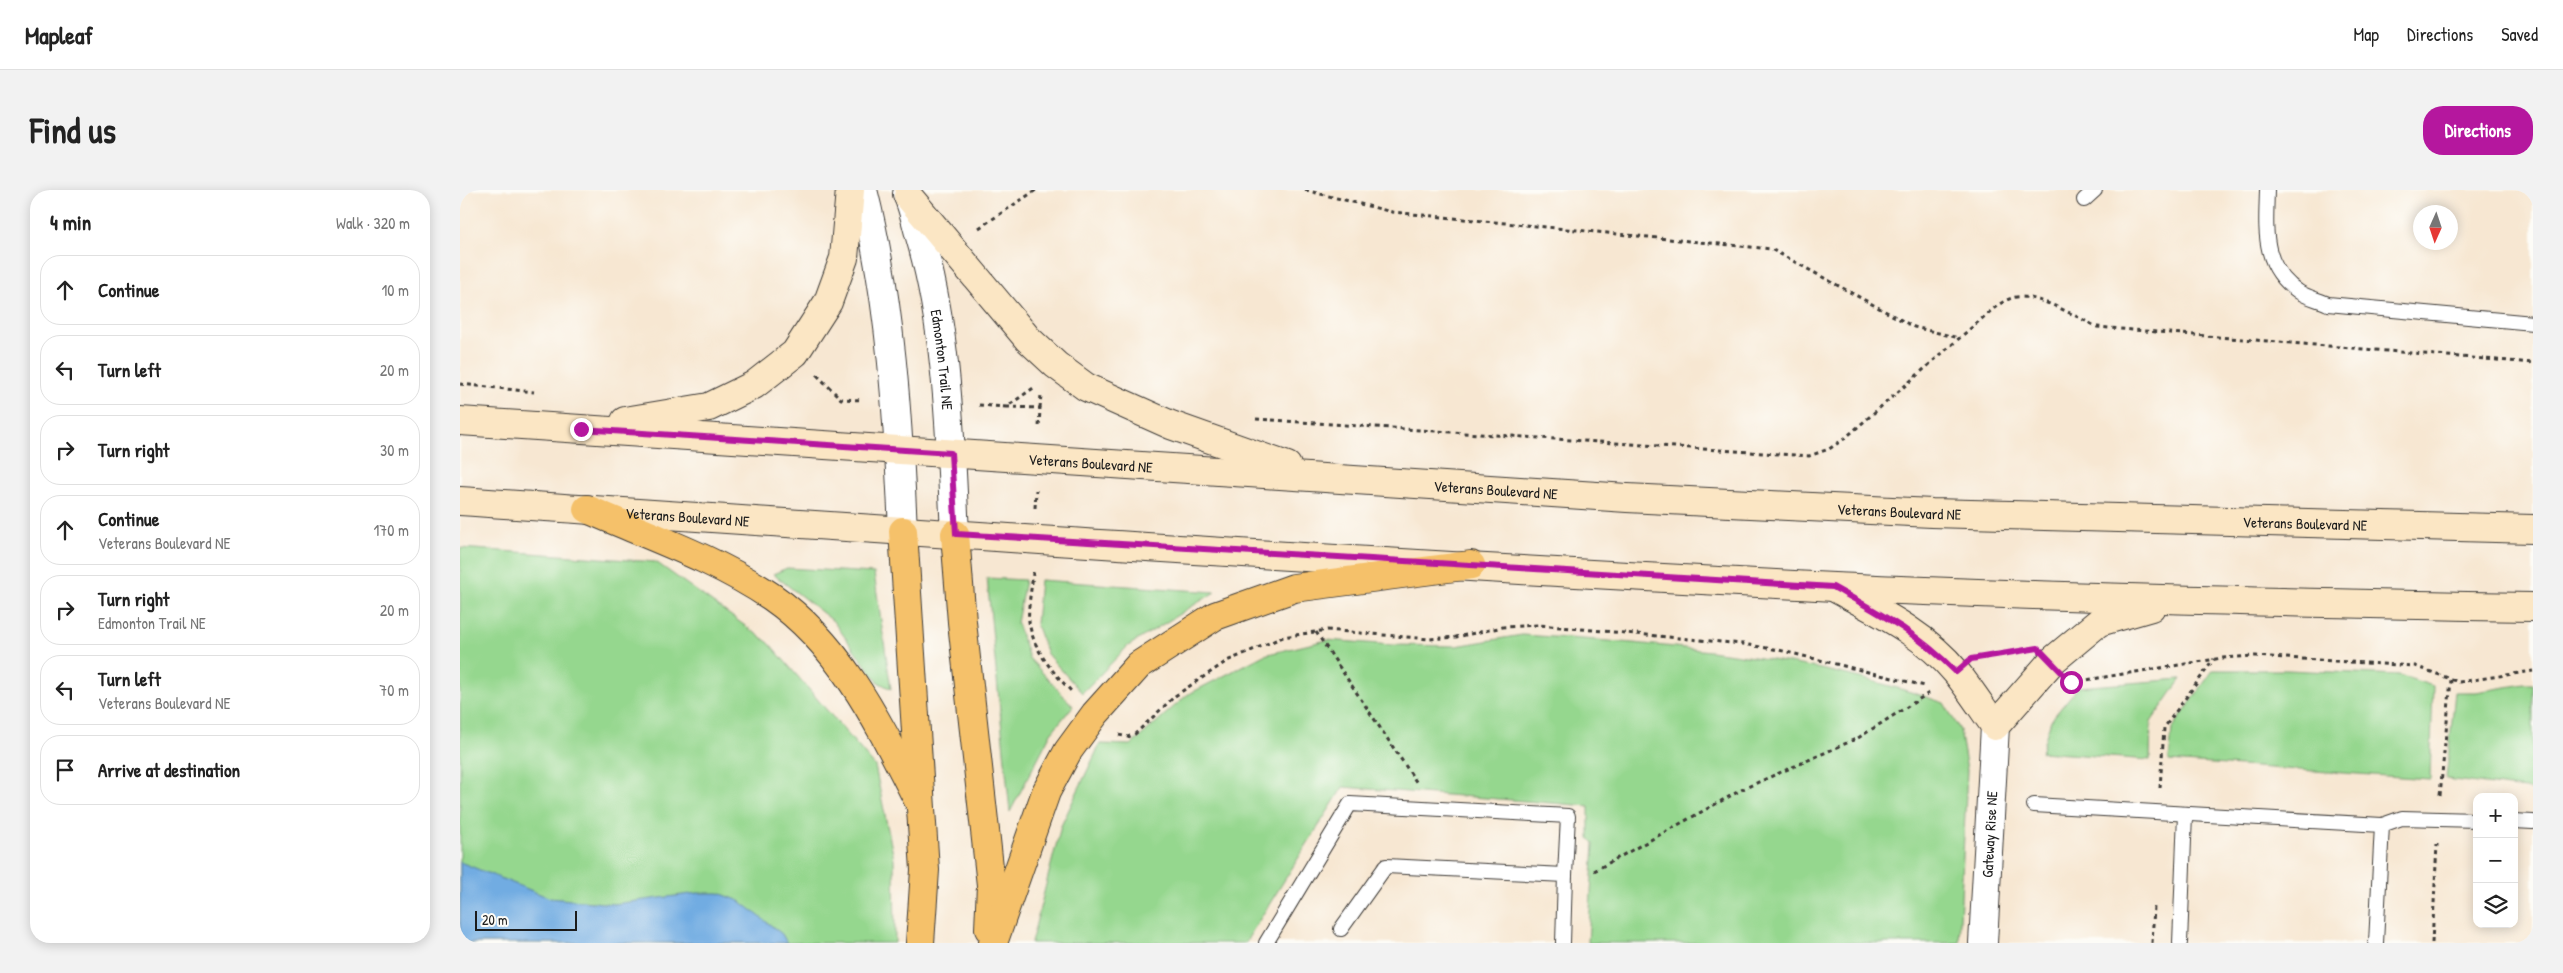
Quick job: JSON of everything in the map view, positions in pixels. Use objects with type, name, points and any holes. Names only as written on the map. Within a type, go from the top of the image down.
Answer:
[{"type":"highway","points":[[587,509],[730,572],[773,598],[807,628],[853,681],[879,725],[919,802]]},
{"type":"highway","points":[[903,531],[919,802],[925,870],[920,943]]},
{"type":"highway","points":[[956,534],[962,622],[991,885],[988,943]]},
{"type":"highway","points":[[994,943],[1046,792],[1068,751],[1095,714],[1139,665],[1214,616],[1294,588],[1471,565]]},
{"type":"main road","points":[[581,429],[709,407],[754,386],[795,353],[828,302],[844,258],[850,190]]},
{"type":"main road","points":[[906,193],[1028,339],[1086,387],[1171,425],[1319,477]]},
{"type":"main road","name":"Veterans Boulevard NE","points":[[460,421],[1626,498],[1932,513],[2533,529]]},
{"type":"main road","name":"Veterans Boulevard NE","points":[[460,501],[903,531],[1833,587],[2171,600],[2533,607]]},
{"type":"main road","points":[[1833,587],[1902,625],[1931,647],[1946,680],[1994,726],[2052,661],[2098,622],[2171,600]]},
{"type":"street","points":[[863,190],[871,223],[882,288],[899,449],[903,531]]},
{"type":"street","name":"Edmonton Trail NE","points":[[906,193],[932,276],[938,316],[951,453],[956,534]]},
{"type":"street","name":"Gateway Rise NE","points":[[1983,943],[1994,726]]},
{"type":"lane","points":[[2084,200],[2095,190]]},
{"type":"lane","points":[[2267,190],[2266,241],[2277,270],[2299,292],[2328,304],[2533,323]]},
{"type":"lane","points":[[1266,943],[1350,804],[1568,816],[1562,943]]},
{"type":"lane","points":[[2034,805],[2382,826],[2402,818],[2473,820]]},
{"type":"lane","points":[[2180,943],[2185,814]]},
{"type":"lane","points":[[2518,821],[2533,822]]},
{"type":"lane","points":[[2376,943],[2382,826]]},
{"type":"lane","points":[[1341,929],[1386,866],[1565,875]]},
{"type":"path","points":[[979,228],[1036,190]]},
{"type":"path","points":[[1305,190],[1392,212],[1771,249],[1914,328],[1959,338]]},
{"type":"path","points":[[1250,418],[1278,422],[1809,456],[1829,449],[1844,439],[1959,338],[1999,305],[2013,298],[2030,298],[2097,327],[2533,363]]},
{"type":"path","points":[[1032,581],[1030,626],[1037,648],[1050,670],[1077,698]]},
{"type":"path","points":[[1116,732],[1120,736],[1128,737],[1135,734],[1175,696],[1227,661],[1283,637],[1327,630],[1429,639],[1456,637],[1502,627],[1539,625],[1743,644],[1946,680]]},
{"type":"path","points":[[1316,632],[1421,789]]},
{"type":"path","points":[[1594,871],[1743,788],[1858,738],[1946,680],[1971,659],[2038,648],[2071,682],[2214,659],[2256,656],[2415,666],[2451,680],[2476,681],[2533,671]]},
{"type":"path","points":[[2164,728],[2214,659]]},
{"type":"path","points":[[2445,746],[2451,680]]},
{"type":"green space","points":[[460,548],[656,562],[769,643],[875,766],[894,859],[895,943],[460,943]]},
{"type":"green space","points":[[787,568],[874,573],[891,689],[878,682],[833,621],[773,574]]},
{"type":"green space","points":[[987,578],[1025,580],[1017,623],[1029,658],[1073,706],[1051,733],[1010,812]]},
{"type":"green space","points":[[1040,580],[1215,592],[1128,646],[1082,693],[1047,654],[1036,624]]},
{"type":"green space","points":[[1522,635],[1629,643],[1735,654],[1841,673],[1944,703],[1960,730],[1967,770],[1959,943],[1588,943],[1594,843],[1589,838],[1589,806],[1343,787],[1245,943],[1031,943],[1061,826],[1100,744],[1131,745],[1187,695],[1264,655],[1327,640],[1392,645],[1456,646]]},
{"type":"green space","points":[[2213,670],[2287,670],[2399,675],[2433,686],[2430,779],[2169,761],[2172,729]]},
{"type":"green space","points":[[2181,679],[2151,722],[2150,760],[2041,752],[2051,720],[2078,687]]},
{"type":"green space","points":[[2533,684],[2533,790],[2446,779],[2455,692],[2476,692]]},
{"type":"water","points":[[460,862],[550,898],[614,904],[698,893],[719,893],[740,901],[782,934],[787,943],[460,943]]},
{"type":"route","points":[[581,429],[951,453],[956,534],[1833,587],[1902,625],[1931,647],[1956,672],[1971,659],[2038,648],[2071,682]]}]
